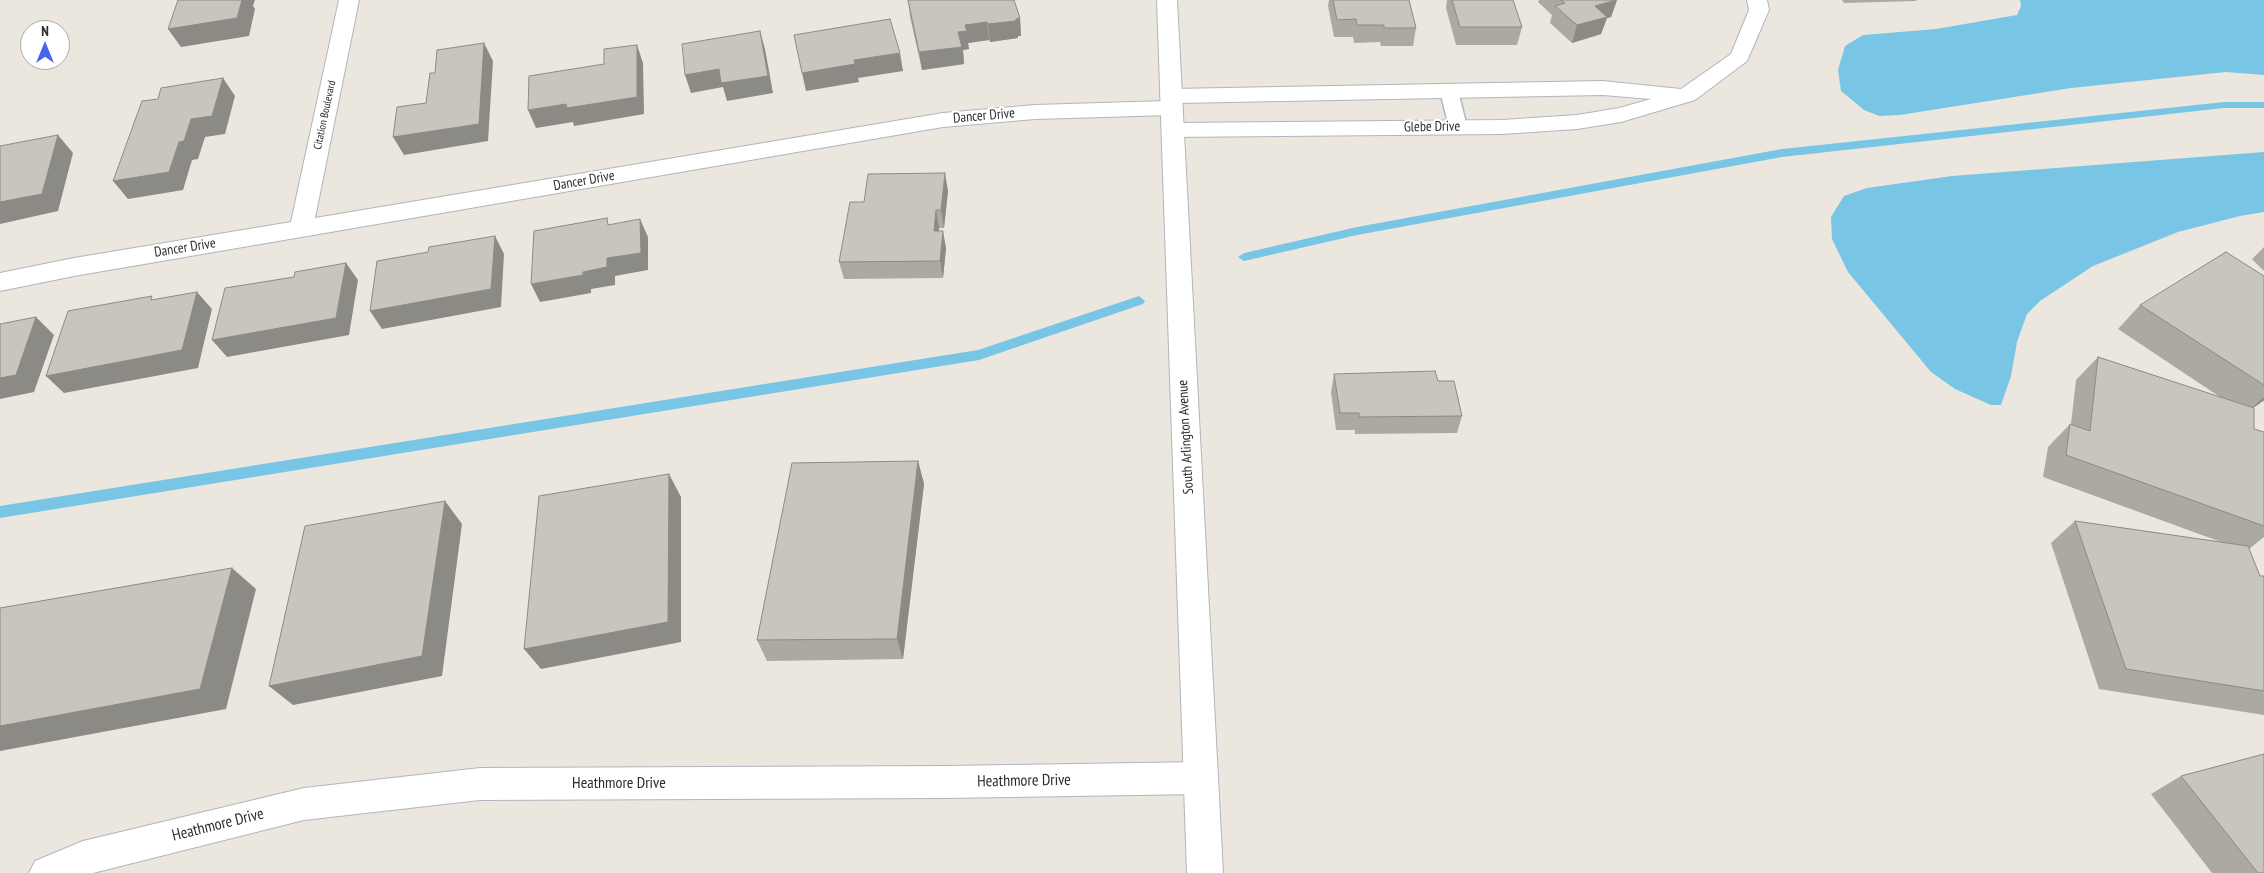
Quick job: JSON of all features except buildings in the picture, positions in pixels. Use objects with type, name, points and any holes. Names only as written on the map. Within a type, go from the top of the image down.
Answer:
[{"type":"street","name":"Citation Boulevard","points":[[301,229],[348,0]]},
{"type":"street","name":"South Arlington Avenue","points":[[1167,0],[1205,873]]},
{"type":"street","name":"Glebe Drive","points":[[1172,112],[1458,127],[1502,127],[1577,122],[1621,115],[1687,95],[1740,57],[1759,10],[1757,0]]},
{"type":"street","points":[[1172,112],[1448,92],[1603,88],[1687,95]]},
{"type":"street","name":"Dancer Drive","points":[[0,282],[74,267],[943,120],[1035,112],[1172,112]]},
{"type":"street","name":"Heathmore Drive","points":[[47,873],[83,858],[304,804],[480,784],[946,782],[1201,778]]},
{"type":"lane","points":[[1448,92],[1458,127]]},
{"type":"water","points":[[2020,0],[2264,0],[2264,75],[2226,72],[2071,88],[1900,115],[1879,116],[1864,110],[1841,91],[1838,70],[1845,46],[1863,35],[1936,29],[2017,15],[2021,6]]},
{"type":"water","points":[[2264,152],[2264,212],[2240,216],[2178,232],[2093,266],[2040,301],[2027,314],[2017,342],[2011,376],[2001,405],[1991,405],[1955,389],[1931,372],[1848,272],[1832,239],[1831,217],[1844,196],[1867,188],[1952,176]]},
{"type":"waterway","points":[[1244,257],[1357,231],[1782,153],[2224,105],[2264,105]]},
{"type":"waterway","points":[[0,512],[979,355],[1139,301]]}]
